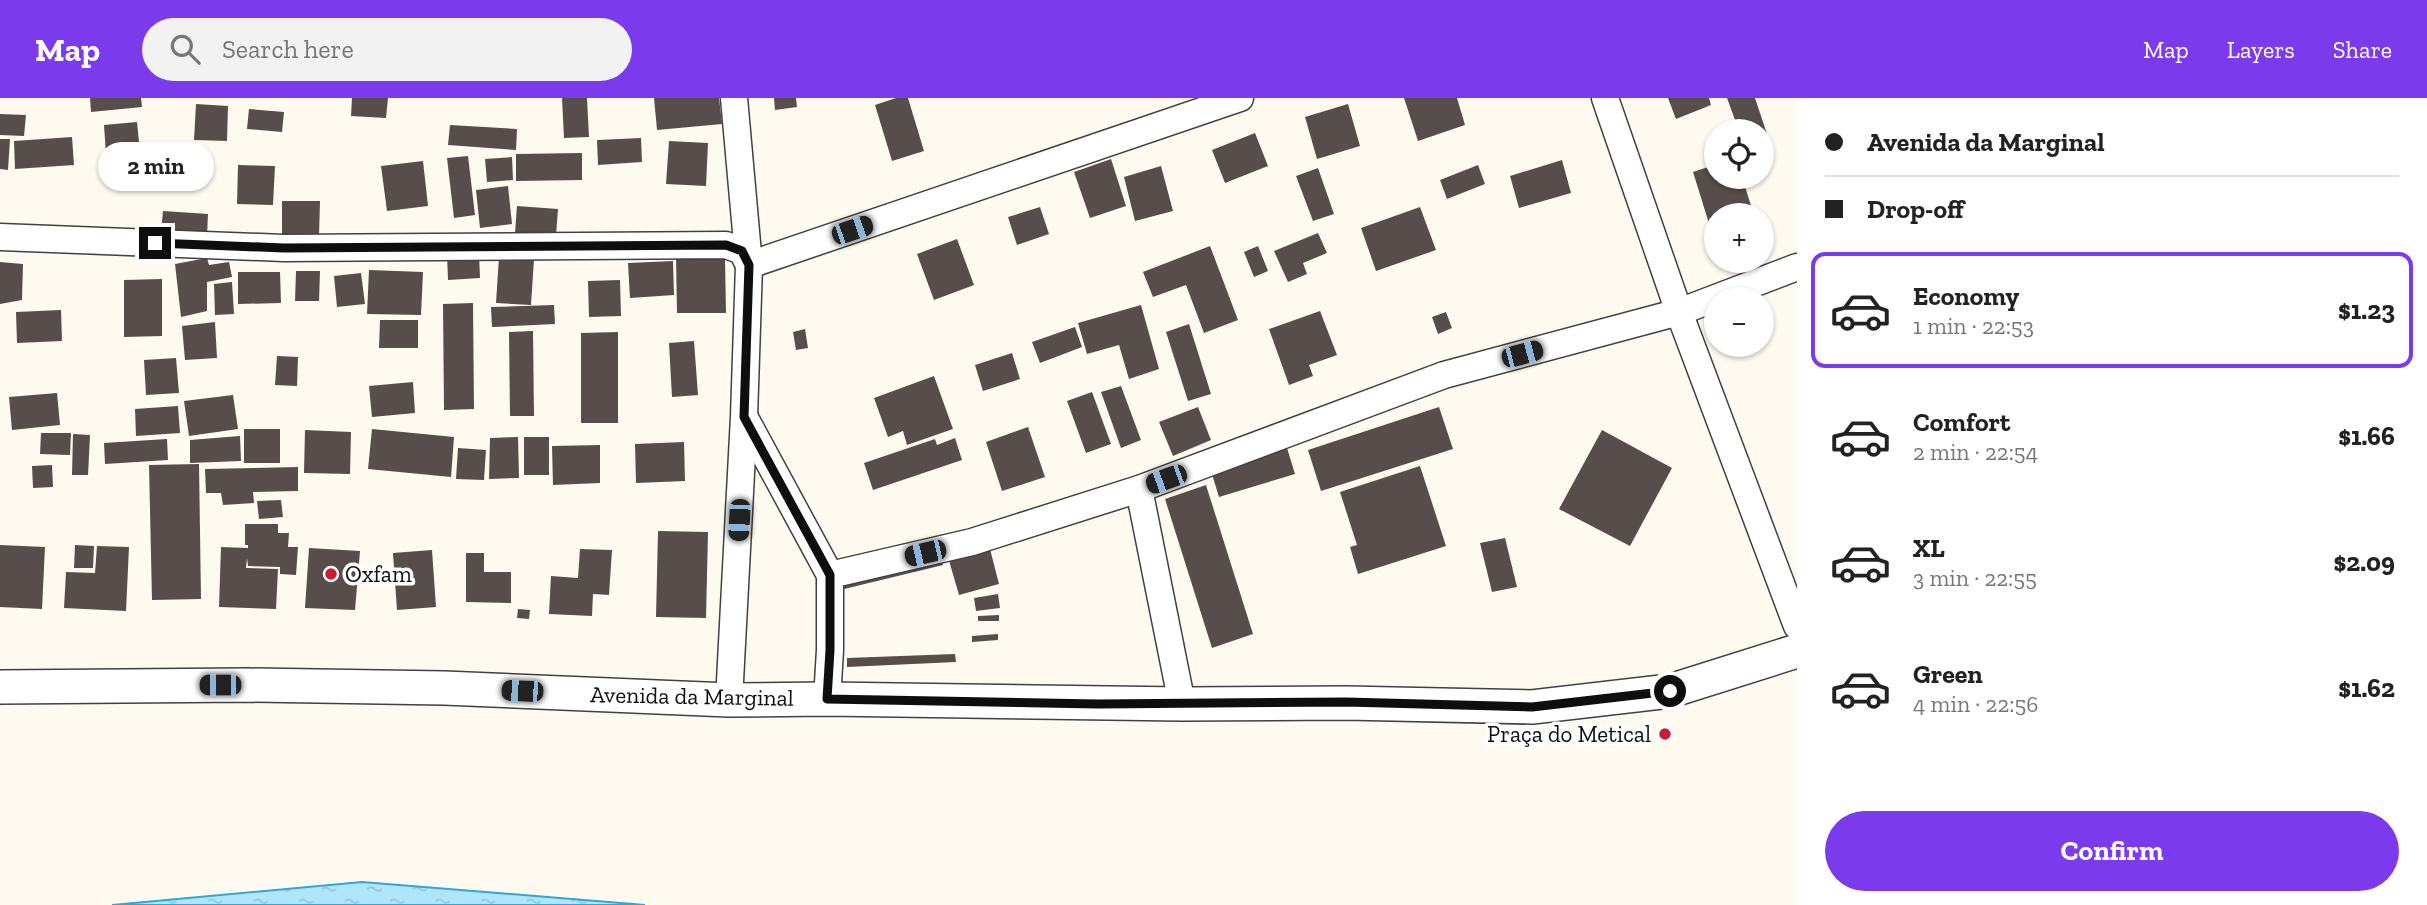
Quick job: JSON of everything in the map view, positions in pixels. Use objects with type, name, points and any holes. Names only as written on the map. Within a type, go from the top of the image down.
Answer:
[{"type":"street","points":[[729,700],[749,265],[734,98]]},
{"type":"street","points":[[749,265],[1240,98]]},
{"type":"street","points":[[1605,98],[1679,312],[1797,626]]},
{"type":"street","points":[[0,237],[284,248],[726,245],[742,251],[749,265]]},
{"type":"street","points":[[830,575],[972,542],[1139,489],[1444,375],[1679,312],[1797,267]]},
{"type":"street","points":[[744,417],[830,575],[827,699]]},
{"type":"street","points":[[1139,489],[1182,704]]},
{"type":"street","name":"Avenida da Marginal","points":[[0,687],[247,685],[444,688],[729,700],[1182,704],[1346,702],[1532,707],[1670,691],[1797,651]]},
{"type":"water","points":[[362,882],[645,905],[112,905]]},
{"type":"building","points":[[90,98],[141,98],[142,107],[91,112]]},
{"type":"building","points":[[352,98],[388,98],[386,118],[351,116]]},
{"type":"building","points":[[562,98],[587,98],[589,137],[564,138]]},
{"type":"building","points":[[654,98],[719,98],[722,124],[657,130]]},
{"type":"building","points":[[774,98],[796,98],[797,107],[775,110]]},
{"type":"building","points":[[896,98],[908,98],[924,151],[892,161],[875,105]]},
{"type":"building","points":[[1404,98],[1457,98],[1465,125],[1418,141]]},
{"type":"building","points":[[1668,98],[1709,98],[1711,105],[1676,119]]},
{"type":"building","points":[[1727,98],[1755,98],[1762,119],[1735,119]]},
{"type":"building","points":[[196,104],[228,106],[227,141],[194,140]]},
{"type":"building","points":[[1348,104],[1360,146],[1317,159],[1305,117]]},
{"type":"building","points":[[249,109],[284,112],[282,132],[247,129]]},
{"type":"building","points":[[0,114],[26,115],[24,136],[0,135]]},
{"type":"building","points":[[137,122],[140,152],[106,155],[104,125]]},
{"type":"building","points":[[450,125],[517,129],[516,150],[448,145]]},
{"type":"building","points":[[1255,133],[1268,166],[1225,183],[1212,150]]},
{"type":"building","points":[[72,137],[74,165],[15,169],[14,141]]},
{"type":"building","points":[[641,138],[642,162],[598,165],[597,140]]},
{"type":"building","points":[[0,139],[10,139],[8,170],[0,169]]},
{"type":"building","points":[[669,141],[708,143],[706,186],[666,184]]},
{"type":"building","points":[[582,153],[582,180],[516,181],[516,154]]},
{"type":"building","points":[[468,156],[475,215],[454,218],[447,158]]},
{"type":"building","points":[[512,157],[513,180],[487,182],[485,159]]},
{"type":"building","points":[[1111,159],[1126,206],[1090,218],[1074,172]]},
{"type":"building","points":[[1562,160],[1571,193],[1519,208],[1510,176]]},
{"type":"building","points":[[423,161],[428,206],[387,211],[381,166]]},
{"type":"building","points":[[238,165],[275,166],[273,205],[237,204]]},
{"type":"building","points":[[1478,165],[1485,184],[1447,199],[1440,180]]},
{"type":"building","points":[[1161,166],[1173,211],[1135,221],[1124,177]]},
{"type":"building","points":[[1318,168],[1334,214],[1313,221],[1296,176]]},
{"type":"building","points":[[1704,168],[1704,189],[1746,189],[1750,203],[1704,203],[1704,207],[1693,172]]},
{"type":"building","points":[[508,186],[512,224],[480,228],[476,190]]},
{"type":"building","points":[[282,201],[320,201],[319,236],[282,236]]},
{"type":"building","points":[[517,206],[558,209],[556,236],[515,233]]},
{"type":"building","points":[[1040,207],[1049,234],[1017,245],[1008,217]]},
{"type":"building","points":[[1420,207],[1436,250],[1376,271],[1361,228]]},
{"type":"building","points":[[163,211],[208,214],[207,236],[161,233]]},
{"type":"building","points":[[1318,233],[1327,253],[1303,263],[1307,274],[1288,282],[1274,251]]},
{"type":"building","points":[[957,239],[974,285],[934,300],[917,254]]},
{"type":"building","points":[[1210,246],[1238,320],[1204,333],[1186,285],[1153,297],[1143,272]]},
{"type":"building","points":[[1258,246],[1268,271],[1254,277],[1244,252]]},
{"type":"building","points":[[479,253],[480,278],[448,280],[447,254]]},
{"type":"building","points":[[499,257],[534,259],[531,305],[496,303]]},
{"type":"building","points":[[676,257],[725,257],[726,313],[677,313]]},
{"type":"building","points":[[207,258],[209,265],[229,262],[232,277],[207,282],[207,311],[181,317],[175,264]]},
{"type":"building","points":[[673,261],[674,295],[630,298],[628,263]]},
{"type":"building","points":[[0,262],[23,264],[22,300],[0,304]]},
{"type":"building","points":[[369,270],[423,272],[421,315],[367,314]]},
{"type":"building","points":[[296,271],[320,271],[319,301],[295,301]]},
{"type":"building","points":[[238,272],[280,272],[281,303],[238,304]]},
{"type":"building","points":[[361,273],[365,304],[337,307],[334,276]]},
{"type":"building","points":[[162,279],[162,336],[124,337],[124,280]]},
{"type":"building","points":[[620,280],[621,316],[589,317],[588,281]]},
{"type":"building","points":[[232,282],[234,314],[215,315],[214,284]]},
{"type":"building","points":[[473,303],[474,409],[444,410],[443,304]]},
{"type":"building","points":[[554,305],[555,324],[492,327],[491,307]]},
{"type":"building","points":[[1141,305],[1159,369],[1129,379],[1119,345],[1087,354],[1078,323]]},
{"type":"building","points":[[61,310],[62,341],[17,343],[16,312]]},
{"type":"building","points":[[1320,311],[1337,355],[1309,365],[1313,376],[1289,385],[1269,329]]},
{"type":"building","points":[[1446,312],[1452,328],[1438,334],[1432,317]]},
{"type":"building","points":[[380,320],[418,320],[418,348],[379,348]]},
{"type":"building","points":[[215,322],[217,358],[185,360],[182,326]]},
{"type":"building","points":[[1189,324],[1211,394],[1188,401],[1166,332]]},
{"type":"building","points":[[1075,327],[1082,347],[1040,363],[1032,342]]},
{"type":"building","points":[[805,329],[808,348],[796,350],[793,332]]},
{"type":"building","points":[[533,331],[534,416],[510,416],[509,332]]},
{"type":"building","points":[[618,332],[618,423],[581,423],[581,333]]},
{"type":"building","points":[[694,341],[698,395],[672,397],[669,343]]},
{"type":"building","points":[[1012,353],[1020,379],[983,391],[975,365]]},
{"type":"building","points":[[277,356],[298,357],[297,386],[275,385]]},
{"type":"building","points":[[176,358],[179,393],[146,395],[144,360]]},
{"type":"building","points":[[934,376],[953,429],[907,445],[903,431],[888,437],[874,398]]},
{"type":"building","points":[[413,382],[415,413],[372,417],[369,386]]},
{"type":"building","points":[[1121,386],[1141,440],[1121,448],[1101,392]]},
{"type":"building","points":[[1092,392],[1111,444],[1086,453],[1067,401]]},
{"type":"building","points":[[57,393],[60,425],[12,430],[9,397]]},
{"type":"building","points":[[233,395],[238,429],[189,436],[184,401]]},
{"type":"building","points":[[178,406],[180,433],[136,436],[135,409]]},
{"type":"building","points":[[1198,407],[1211,440],[1173,456],[1159,422]]},
{"type":"building","points":[[1439,407],[1453,449],[1321,491],[1308,450]]},
{"type":"building","points":[[1028,427],[1045,477],[1002,491],[986,442]]},
{"type":"building","points":[[244,429],[280,429],[280,463],[244,463]]},
{"type":"building","points":[[372,429],[454,437],[451,477],[368,469]]},
{"type":"building","points":[[305,430],[351,432],[350,474],[304,473]]},
{"type":"building","points":[[1602,430],[1672,468],[1630,546],[1559,509]]},
{"type":"building","points":[[41,433],[71,433],[70,455],[40,454]]},
{"type":"building","points":[[73,434],[90,435],[88,475],[72,475]]},
{"type":"building","points":[[240,436],[241,461],[190,463],[190,440]]},
{"type":"building","points":[[518,437],[519,478],[489,479],[490,438]]},
{"type":"building","points":[[524,437],[549,437],[549,475],[524,475]]},
{"type":"building","points":[[955,438],[962,460],[873,490],[864,463],[935,439],[937,445]]},
{"type":"building","points":[[167,439],[168,460],[105,464],[104,443]]},
{"type":"building","points":[[684,442],[685,481],[636,483],[635,444]]},
{"type":"building","points":[[600,445],[600,483],[553,485],[552,446]]},
{"type":"building","points":[[458,448],[486,450],[484,480],[456,479]]},
{"type":"building","points":[[1287,448],[1295,474],[1219,497],[1211,471]]},
{"type":"building","points":[[199,464],[201,599],[152,600],[149,465]]},
{"type":"building","points":[[52,465],[53,487],[33,488],[32,466]]},
{"type":"building","points":[[1420,466],[1446,546],[1358,574],[1350,547],[1357,545],[1340,492]]},
{"type":"building","points":[[298,467],[298,491],[253,492],[254,503],[223,505],[221,493],[206,493],[205,469]]},
{"type":"building","points":[[1206,485],[1253,634],[1212,648],[1165,499]]},
{"type":"building","points":[[281,500],[283,517],[259,519],[257,501]]},
{"type":"building","points":[[245,524],[278,524],[278,533],[289,533],[288,547],[298,547],[296,575],[280,574],[280,567],[248,566],[247,558],[246,568],[278,569],[276,609],[219,607],[221,547],[248,548],[248,545],[245,545]]},
{"type":"building","points":[[658,531],[708,532],[706,618],[656,617]]},
{"type":"building","points":[[1505,538],[1517,587],[1492,592],[1480,543]]},
{"type":"building","points":[[0,545],[45,547],[42,609],[0,607]]},
{"type":"building","points":[[75,545],[94,546],[93,568],[74,568]]},
{"type":"building","points":[[989,545],[999,584],[959,595],[948,557]]},
{"type":"building","points":[[97,546],[129,547],[126,611],[64,608],[66,572],[95,573]]},
{"type":"building","points":[[309,548],[360,551],[355,610],[305,608]]},
{"type":"building","points":[[580,549],[612,550],[609,595],[593,594],[592,616],[549,614],[551,576],[578,578]]},
{"type":"building","points":[[432,550],[436,607],[397,610],[393,553]]},
{"type":"building","points":[[466,553],[484,553],[484,572],[511,572],[511,603],[466,602]]},
{"type":"building","points":[[941,558],[943,565],[840,590],[839,582]]},
{"type":"building","points":[[998,594],[1000,608],[976,611],[974,598]]},
{"type":"building","points":[[518,609],[530,610],[529,619],[517,618]]},
{"type":"building","points":[[999,615],[999,621],[978,621],[978,616]]},
{"type":"building","points":[[998,634],[998,640],[972,642],[972,636]]},
{"type":"building","points":[[955,654],[956,662],[847,667],[847,658]]},
{"type":"place","name":"Oxfam","points":[[331,574]]},
{"type":"place","name":"Praça do Metical","points":[[1665,734]]},
{"type":"route","points":[[155,243],[284,248],[726,245],[742,251],[749,265],[744,417],[830,575],[827,699],[1098,704],[1346,702],[1532,707],[1670,691]]}]
